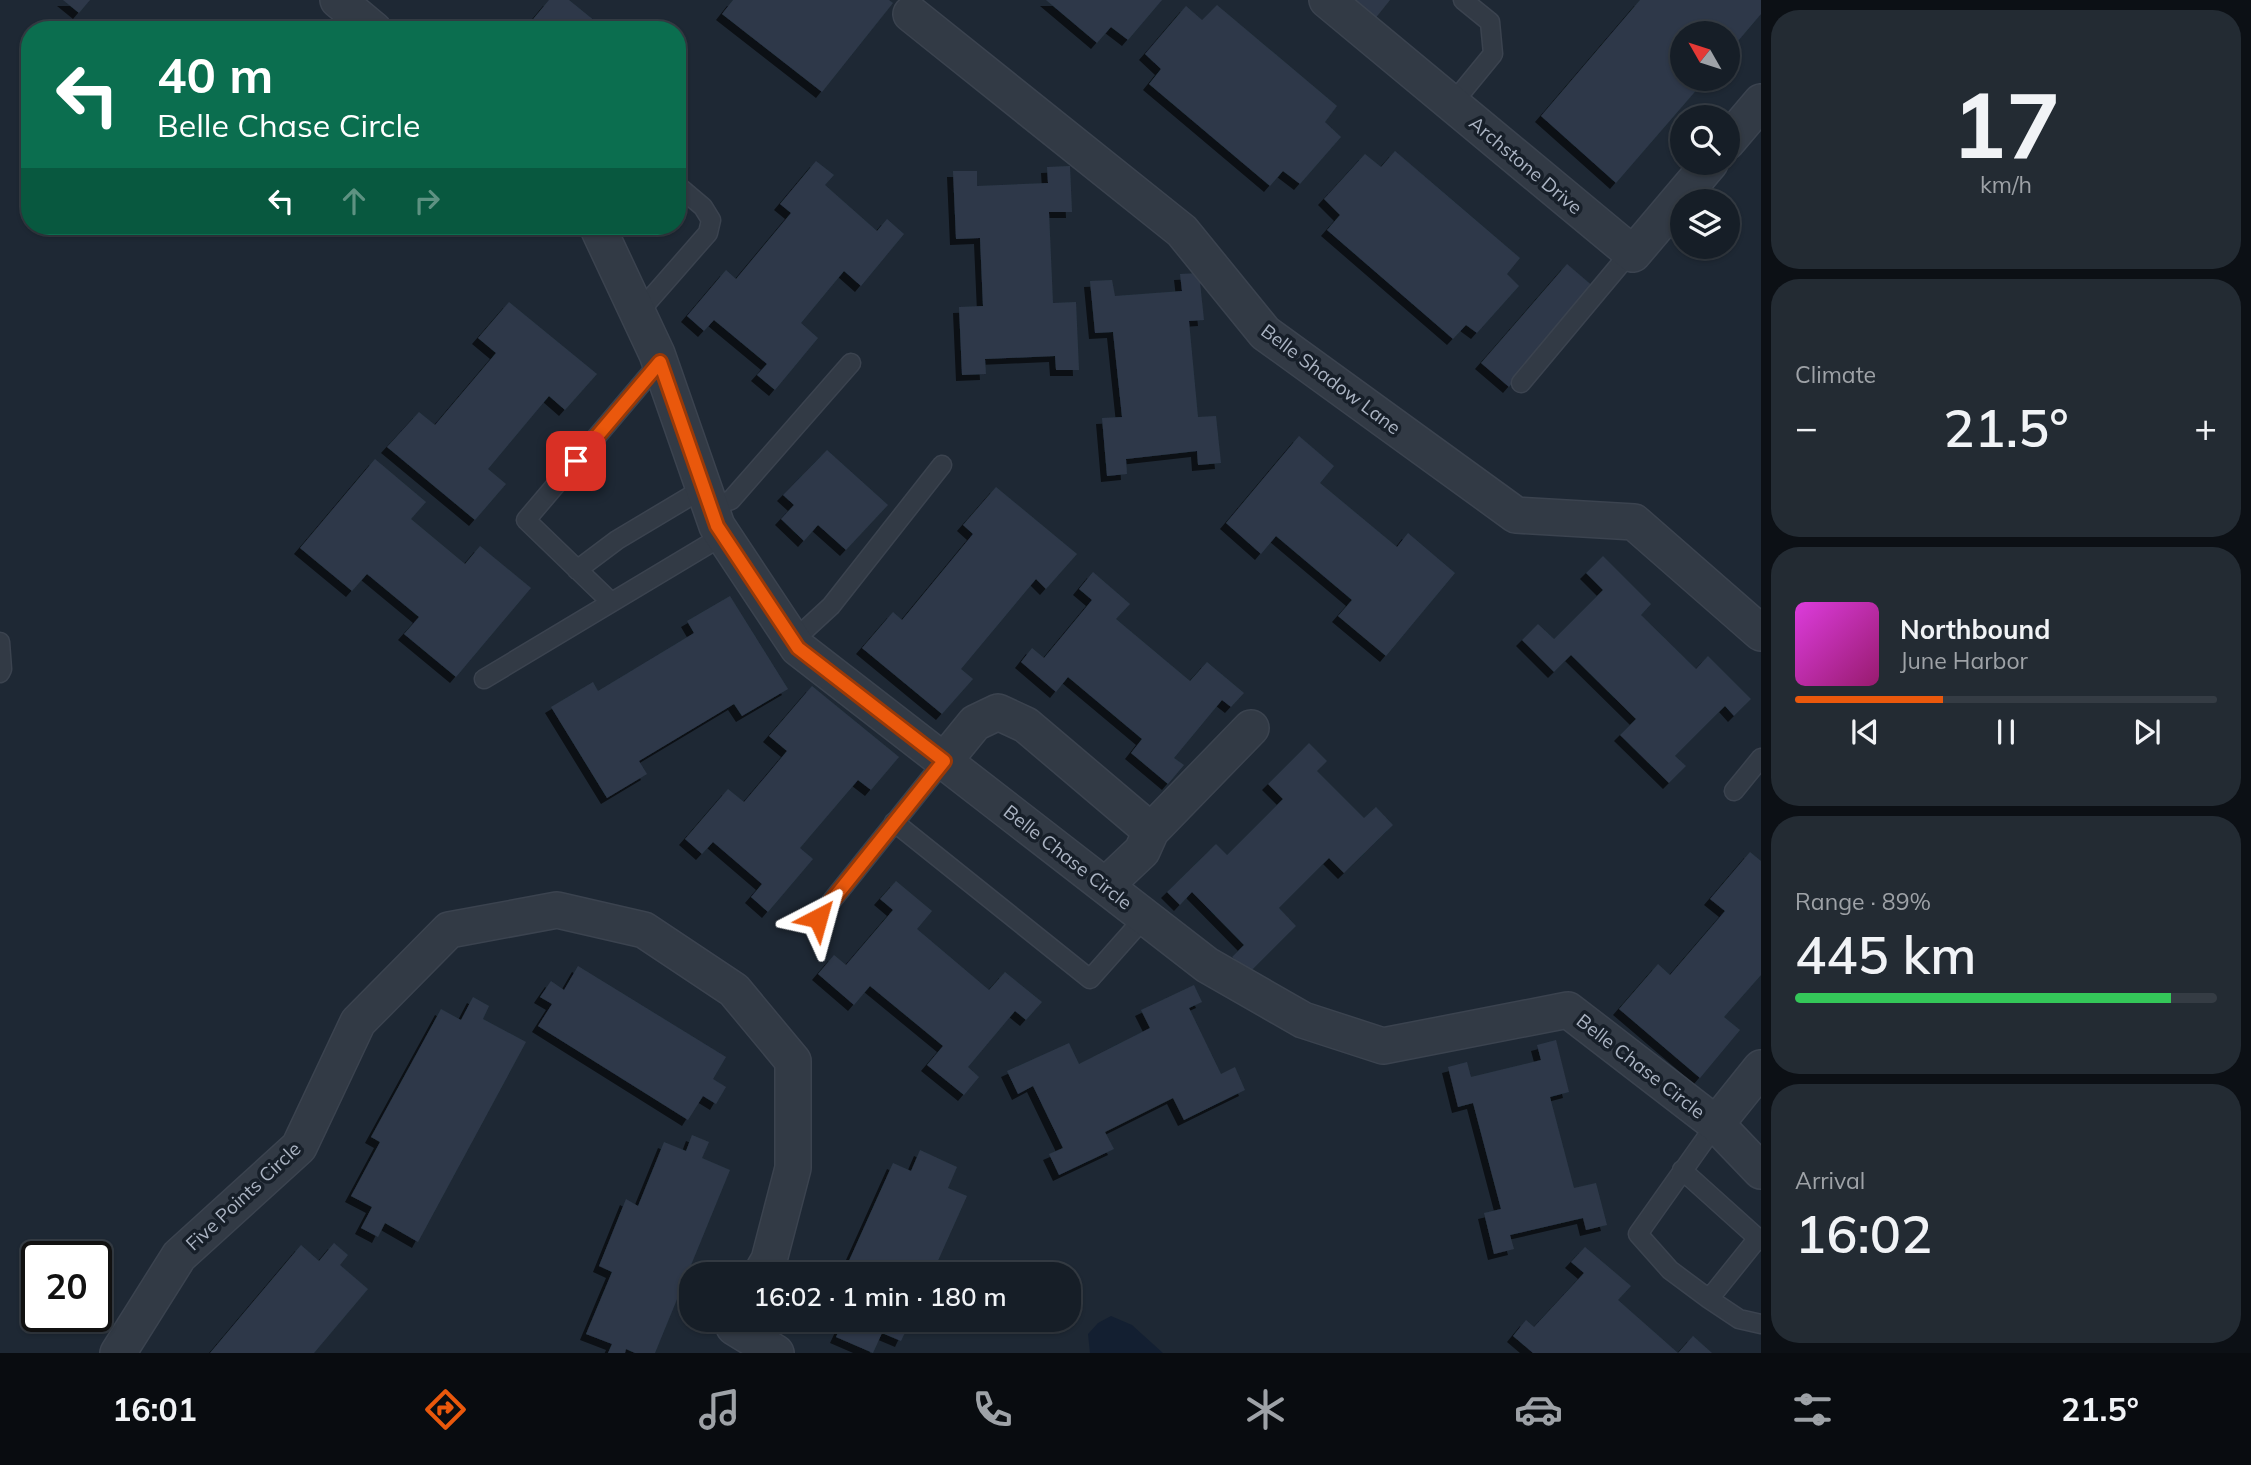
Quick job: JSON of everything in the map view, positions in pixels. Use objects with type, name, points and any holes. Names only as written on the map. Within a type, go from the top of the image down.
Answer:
[{"type":"street","points":[[338,0],[363,21]]},
{"type":"street","name":"Archstone Drive","points":[[1327,0],[1633,254]]},
{"type":"street","name":"Belle Shadow Lane","points":[[911,14],[1182,231],[1265,333],[1516,515],[1634,522],[1761,633]]},
{"type":"street","points":[[1740,127],[1761,102]]},
{"type":"street","points":[[1633,254],[1700,175]]},
{"type":"street","name":"Belle Chase Circle","points":[[601,235],[660,362],[713,510],[798,648],[1207,965],[1303,1020],[1383,1046],[1568,1010],[1716,1124],[1761,1171]]},
{"type":"street","points":[[944,761],[975,723],[998,712],[1026,725],[1151,831]]},
{"type":"street","points":[[1105,886],[1142,851],[1151,831],[1251,728]]},
{"type":"street","name":"Five Points Circle","points":[[118,1353],[179,1256],[299,1147],[358,1022],[385,994],[449,930],[557,910],[644,930],[734,990],[793,1061],[793,1168],[768,1262]]},
{"type":"street","points":[[1716,1124],[1761,1068]]},
{"type":"street","points":[[731,1333],[776,1353]]},
{"type":"lane","points":[[1452,104],[1493,54],[1490,22],[1464,0]]},
{"type":"lane","points":[[638,313],[708,233],[711,220],[703,207],[686,193]]},
{"type":"lane","points":[[1521,383],[1623,261],[1633,254]]},
{"type":"lane","points":[[611,602],[526,520],[660,362]]},
{"type":"lane","points":[[577,570],[617,540],[713,510],[731,500],[851,363]]},
{"type":"lane","points":[[793,641],[831,606],[942,465]]},
{"type":"lane","points":[[484,679],[611,602],[713,510]]},
{"type":"lane","points":[[0,642],[0,673]]},
{"type":"lane","points":[[1734,792],[1761,758]]},
{"type":"lane","points":[[818,918],[944,761]]},
{"type":"lane","points":[[894,822],[1090,979],[1145,917]]},
{"type":"lane","points":[[1716,1124],[1637,1234],[1670,1270],[1709,1299],[1739,1319],[1761,1324]]},
{"type":"lane","points":[[1682,1170],[1759,1240],[1709,1299]]},
{"type":"water","points":[[1111,1316],[1132,1325],[1163,1353],[1090,1353],[1088,1334],[1098,1323]]},
{"type":"building","points":[[63,0],[90,0],[79,13]]},
{"type":"building","points":[[549,0],[569,0],[595,21],[532,21]]},
{"type":"building","points":[[733,0],[889,0],[893,3],[822,92],[722,14]]},
{"type":"building","points":[[1046,0],[1162,0],[1128,40],[1111,27],[1097,43]]},
{"type":"building","points":[[1339,0],[1390,0],[1370,25]]},
{"type":"building","points":[[1640,0],[1761,0],[1761,14],[1740,39],[1740,21],[1670,21],[1670,91],[1696,91],[1684,105],[1670,105],[1670,121],[1616,183],[1541,116]]},
{"type":"building","points":[[1217,5],[1337,106],[1325,122],[1341,137],[1300,184],[1283,171],[1270,186],[1149,84],[1161,69],[1145,54],[1186,6],[1202,20]]},
{"type":"building","points":[[1395,151],[1520,258],[1507,274],[1519,286],[1477,333],[1466,325],[1453,339],[1327,230],[1340,215],[1324,199],[1365,154],[1381,167]]},
{"type":"building","points":[[816,161],[834,175],[825,185],[877,231],[887,219],[904,234],[861,286],[844,271],[801,323],[818,338],[775,390],[757,375],[767,364],[714,320],[704,331],[687,316],[726,270],[736,279],[791,213],[780,204]]},
{"type":"building","points":[[1070,166],[1072,212],[1049,212],[1053,303],[1076,302],[1079,370],[1056,370],[1055,356],[985,359],[986,374],[962,375],[959,307],[983,306],[980,238],[956,239],[953,171],[977,171],[977,186],[1048,183],[1047,167]]},
{"type":"building","points":[[1567,264],[1595,288],[1509,387],[1481,363]]},
{"type":"building","points":[[1199,273],[1204,320],[1189,321],[1198,417],[1216,416],[1221,463],[1198,465],[1197,451],[1126,459],[1127,474],[1107,476],[1102,418],[1122,417],[1113,332],[1095,333],[1090,281],[1112,280],[1115,296],[1182,291],[1180,274]]},
{"type":"building","points":[[509,302],[597,374],[565,410],[549,396],[488,469],[506,484],[475,520],[387,447],[419,412],[435,425],[496,353],[478,338]]},
{"type":"building","points":[[1299,436],[1334,466],[1320,483],[1397,547],[1408,533],[1455,573],[1386,656],[1338,616],[1352,600],[1276,536],[1261,554],[1226,523]]},
{"type":"building","points":[[827,450],[888,505],[846,550],[818,525],[804,541],[781,519],[794,505],[783,495]]},
{"type":"building","points":[[375,459],[426,502],[411,519],[465,564],[480,546],[531,588],[456,677],[404,634],[419,617],[367,574],[352,591],[300,548]]},
{"type":"building","points":[[996,487],[1077,554],[1046,589],[1036,579],[961,669],[973,679],[942,714],[862,648],[893,612],[902,620],[973,534],[963,525]]},
{"type":"building","points":[[1603,556],[1651,604],[1641,615],[1696,669],[1708,656],[1751,699],[1734,716],[1725,706],[1675,756],[1686,766],[1669,783],[1620,735],[1636,719],[1571,655],[1554,672],[1522,640],[1538,624],[1554,639],[1603,590],[1586,573]]},
{"type":"building","points":[[1093,572],[1130,604],[1116,619],[1190,681],[1207,662],[1244,693],[1231,707],[1222,700],[1174,758],[1184,765],[1168,784],[1131,753],[1142,739],[1068,677],[1056,692],[1021,662],[1032,648],[1044,658],[1092,600],[1079,589]]},
{"type":"building","points":[[730,596],[788,689],[742,716],[734,704],[639,761],[647,774],[607,798],[551,707],[593,682],[598,691],[694,633],[687,621]]},
{"type":"building","points":[[812,686],[899,757],[871,790],[858,780],[800,848],[813,859],[768,912],[751,897],[762,884],[713,842],[702,854],[685,839],[728,789],[744,802],[787,751],[769,736]]},
{"type":"building","points":[[1309,743],[1327,761],[1317,771],[1364,818],[1376,807],[1393,825],[1344,873],[1329,858],[1279,908],[1296,926],[1249,973],[1232,957],[1244,945],[1192,892],[1180,905],[1167,892],[1216,844],[1227,855],[1283,799],[1268,784]]},
{"type":"building","points":[[1750,852],[1761,861],[1761,975],[1724,1017],[1740,1030],[1700,1078],[1619,1009],[1658,964],[1670,975],[1725,911],[1710,899]]},
{"type":"building","points":[[896,881],[932,911],[917,929],[989,990],[1005,972],[1042,1002],[1026,1020],[1015,1011],[968,1067],[979,1077],[964,1095],[927,1065],[943,1046],[870,986],[854,1005],[818,974],[834,955],[846,965],[893,910],[880,899]]},
{"type":"building","points":[[578,966],[726,1057],[713,1079],[726,1087],[716,1104],[703,1096],[688,1120],[538,1026],[552,1004],[540,997],[551,981],[564,990]]},
{"type":"building","points":[[1194,985],[1202,1002],[1189,1008],[1221,1074],[1235,1067],[1245,1090],[1184,1120],[1173,1098],[1105,1132],[1114,1149],[1059,1175],[1049,1154],[1063,1148],[1033,1086],[1018,1094],[1007,1071],[1069,1043],[1079,1064],[1150,1028],[1141,1010]]},
{"type":"building","points":[[473,997],[489,1006],[483,1019],[526,1042],[418,1242],[385,1223],[378,1237],[361,1228],[372,1207],[351,1196],[380,1142],[371,1137],[441,1009],[461,1020]]},
{"type":"building","points":[[1556,1040],[1569,1092],[1550,1097],[1574,1188],[1596,1183],[1607,1225],[1586,1230],[1583,1218],[1510,1235],[1514,1249],[1494,1254],[1484,1213],[1501,1209],[1473,1103],[1458,1107],[1448,1067],[1467,1062],[1471,1077],[1541,1060],[1537,1045]]},
{"type":"building","points":[[692,1135],[709,1142],[702,1158],[730,1170],[692,1262],[679,1262],[679,1294],[655,1353],[635,1353],[626,1349],[625,1353],[608,1353],[612,1344],[586,1334],[612,1272],[599,1266],[626,1199],[638,1206],[664,1142],[686,1151]]},
{"type":"building","points":[[920,1150],[957,1167],[948,1188],[967,1196],[937,1262],[848,1262],[893,1163],[911,1171]]},
{"type":"building","points":[[334,1243],[348,1255],[340,1265],[368,1289],[314,1353],[210,1353],[301,1245],[319,1261]]},
{"type":"building","points":[[1585,1247],[1631,1286],[1618,1300],[1678,1353],[1533,1353],[1513,1336],[1526,1320],[1534,1327],[1584,1273],[1571,1262]]},
{"type":"building","points":[[838,1332],[905,1332],[901,1341],[882,1333],[873,1353],[836,1337]]},
{"type":"building","points":[[1693,1336],[1712,1353],[1678,1353]]},
{"type":"route","points":[[576,461],[660,362],[717,526],[798,648],[944,761],[818,918]]}]
